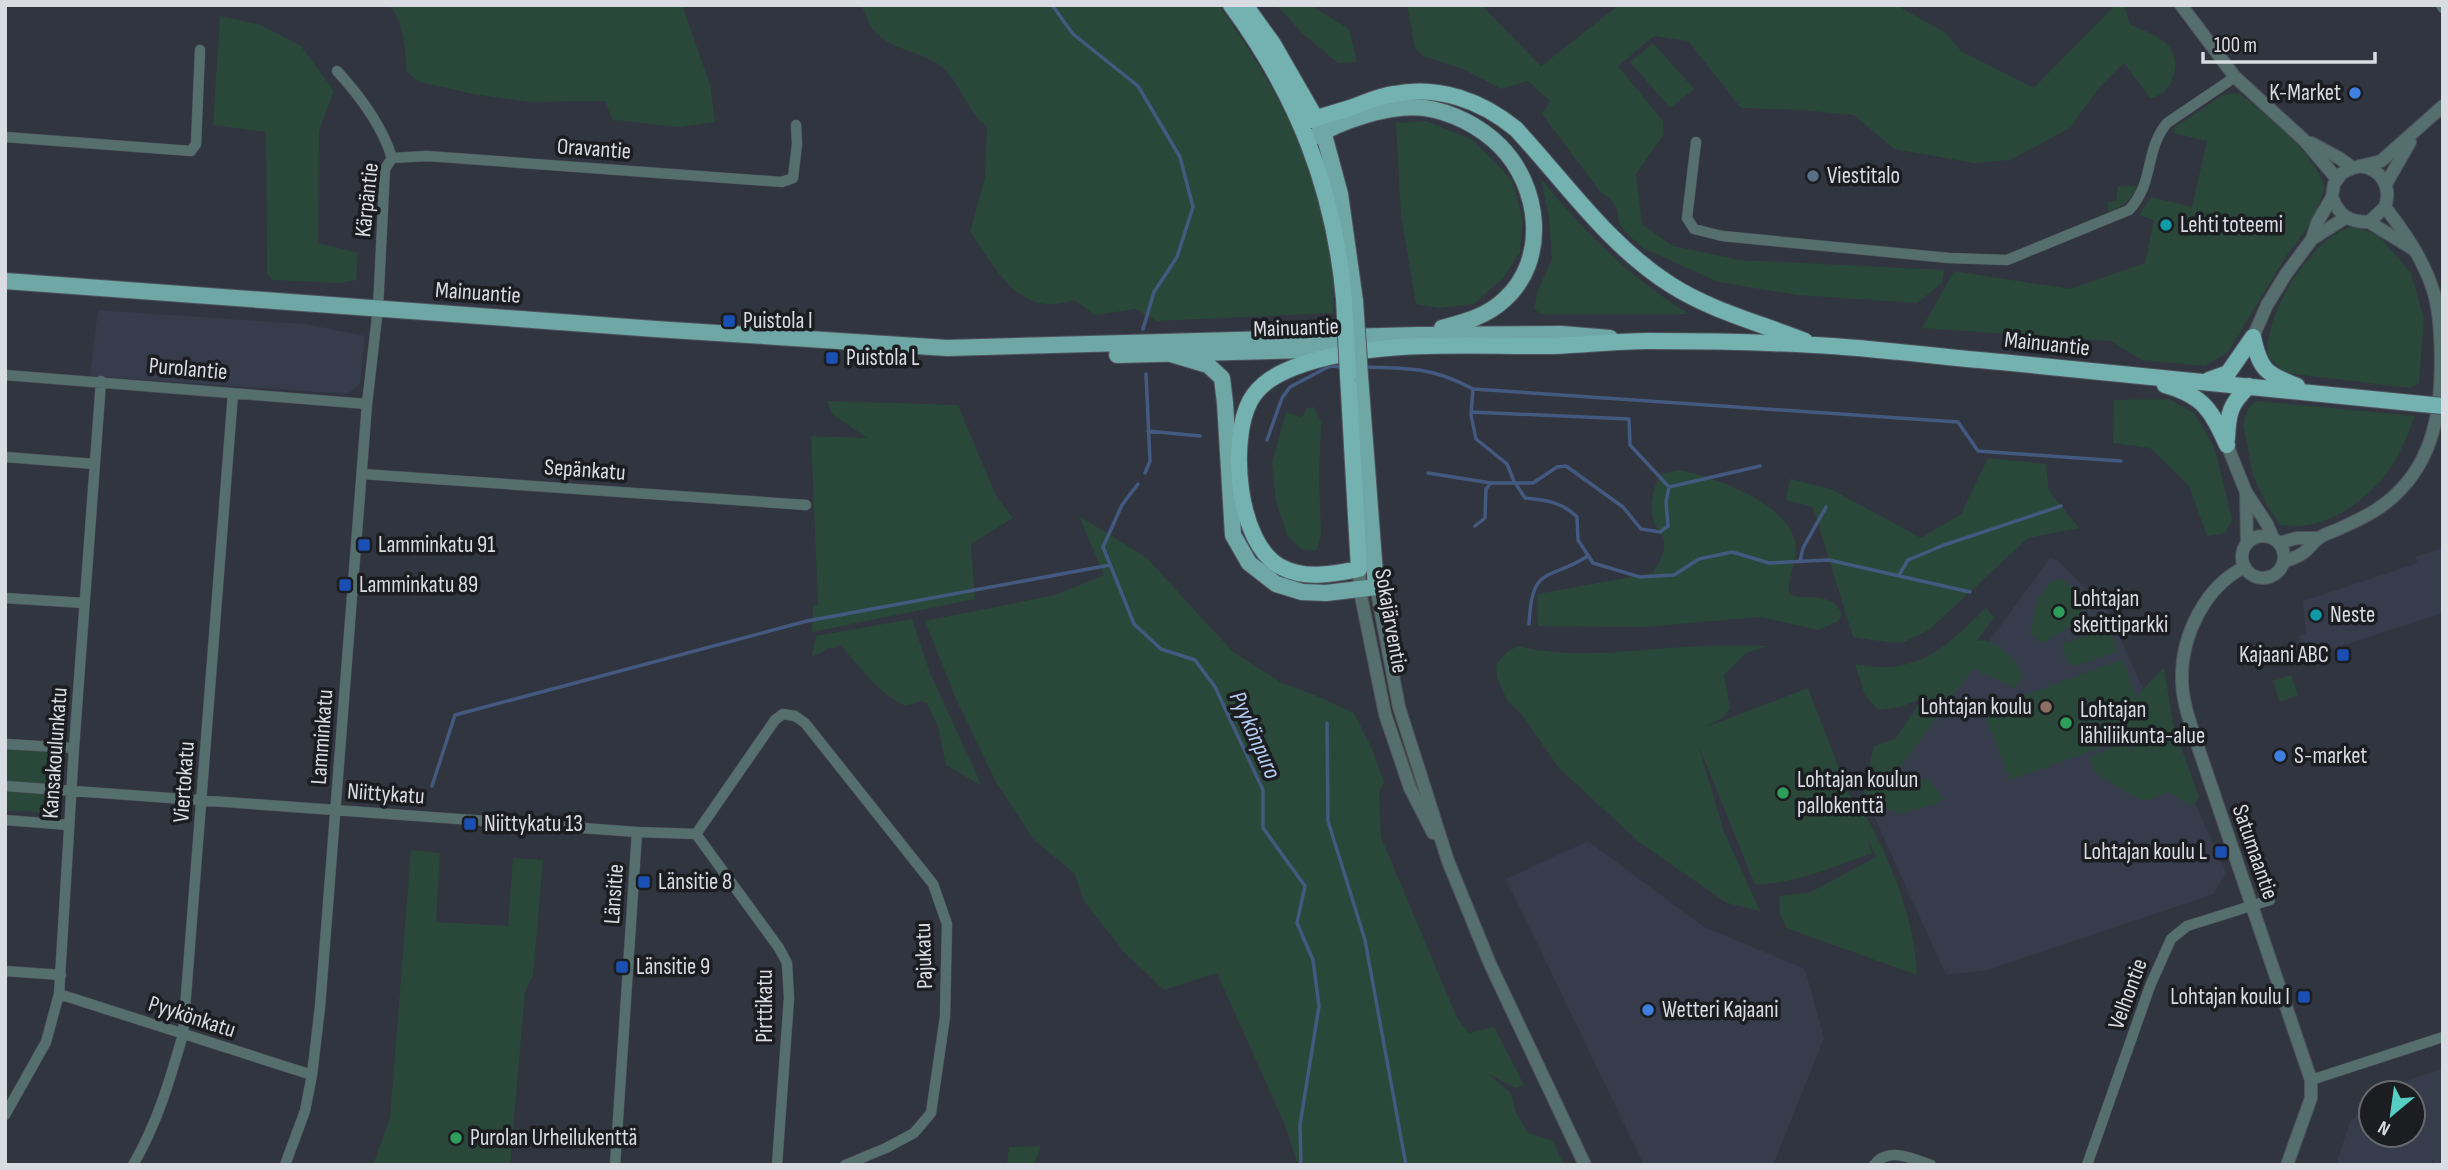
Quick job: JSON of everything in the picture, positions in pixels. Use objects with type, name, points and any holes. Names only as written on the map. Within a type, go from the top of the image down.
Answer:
[{"type":"highway","points":[[1231,5],[1313,124]]},
{"type":"highway","points":[[1245,5],[1273,44],[1313,124]]},
{"type":"highway","points":[[1313,124],[1394,93],[1424,92],[1459,96],[1502,117],[1516,129],[1596,222],[1670,284],[1729,313],[1816,345]]},
{"type":"highway","name":"Sokajärventie","points":[[1313,124],[1308,140],[1328,200],[1350,300],[1369,575]]},
{"type":"highway","points":[[2204,382],[2228,373],[2253,338]]},
{"type":"highway","points":[[2253,338],[2258,359],[2272,376],[2315,393]]},
{"type":"highway","name":"Mainuantie","points":[[1376,348],[1560,346],[1646,341],[1816,345],[2443,406]]},
{"type":"highway","points":[[1369,575],[1307,576],[1280,567],[1261,549],[1250,527],[1244,504],[1240,458],[1245,414],[1251,398],[1263,383],[1283,371],[1305,363],[1376,348]]},
{"type":"highway","points":[[2122,374],[2183,390],[2201,400],[2212,413],[2227,445]]},
{"type":"highway","points":[[2227,445],[2227,422],[2233,401],[2249,386]]},
{"type":"main road","points":[[1350,300],[1340,194],[1313,124],[1344,122],[1403,108],[1432,110],[1457,117],[1487,134],[1510,158],[1522,177],[1530,197],[1535,232],[1530,261],[1520,281],[1506,298],[1481,316],[1419,335]]},
{"type":"main road","name":"Mainuantie","points":[[5,281],[947,348],[1419,335],[1561,334],[1646,341]]},
{"type":"main road","name":"Mainuantie","points":[[947,348],[972,354],[1171,354],[1376,348]]},
{"type":"main road","points":[[1171,354],[1208,365],[1222,378],[1233,535],[1249,563],[1276,584],[1302,592],[1360,591],[1369,575]]},
{"type":"street","points":[[2181,5],[2235,77],[2304,140],[2337,179]]},
{"type":"street","points":[[5,137],[191,151],[196,144],[200,50]]},
{"type":"street","name":"Kärpäntie","points":[[337,71],[356,91],[378,127],[392,158],[385,169],[378,308]]},
{"type":"street","points":[[1696,142],[1687,218],[1694,229],[1722,236],[2007,261],[2129,210],[2143,193],[2155,140],[2167,123],[2235,77]]},
{"type":"street","points":[[2253,338],[2273,295],[2312,239],[2317,223],[2332,198],[2337,179],[2342,173],[2381,160],[2443,106]]},
{"type":"street","name":"Oravantie","points":[[392,158],[428,156],[782,182],[793,178],[796,125]]},
{"type":"street","points":[[2386,184],[2405,149],[2421,127]]},
{"type":"street","points":[[2304,140],[2356,167],[2375,171],[2386,184],[2388,196],[2385,207],[2369,222]]},
{"type":"street","points":[[2332,198],[2345,218],[2369,222],[2413,249]]},
{"type":"street","points":[[2246,492],[2247,542],[2242,554],[2245,567],[2252,575],[2264,578],[2276,573],[2284,562],[2303,553],[2319,538],[2370,515],[2389,501],[2416,470],[2436,422],[2441,346],[2439,319],[2427,273],[2406,233],[2385,207]]},
{"type":"street","points":[[2312,239],[2345,218]]},
{"type":"street","name":"Lamminkatu","points":[[285,1165],[305,1111],[320,1007],[367,404],[378,308]]},
{"type":"street","name":"Purolantie","points":[[5,375],[367,404]]},
{"type":"street","name":"Kansakoulunkatu","points":[[5,1115],[46,1042],[60,994],[74,748],[101,381]]},
{"type":"street","name":"Viertokatu","points":[[133,1165],[148,1139],[183,1034],[233,393]]},
{"type":"street","points":[[2227,445],[2246,492],[2284,554],[2284,562]]},
{"type":"street","points":[[5,457],[95,464]]},
{"type":"street","name":"Sepänkatu","points":[[362,474],[806,505]]},
{"type":"street","points":[[2247,542],[2261,536],[2276,541],[2319,538]]},
{"type":"street","name":"Satumaantie","points":[[2245,567],[2218,584],[2194,621],[2187,642],[2182,681],[2191,727],[2311,1080],[2311,1098],[2287,1165]]},
{"type":"street","name":"Sokajärventie","points":[[1369,575],[1399,707],[1448,861],[1490,964],[1585,1165]]},
{"type":"street","name":"Sokajärventie","points":[[1360,591],[1390,726],[1410,788],[1448,861]]},
{"type":"street","points":[[5,598],[85,603]]},
{"type":"street","name":"Pajukatu","points":[[695,834],[767,730],[783,714],[795,716],[805,723],[933,884],[947,924],[945,1017],[931,1113],[914,1133],[845,1165]]},
{"type":"street","points":[[5,744],[74,748]]},
{"type":"street","name":"Niittykatu","points":[[5,786],[637,832]]},
{"type":"street","points":[[5,820],[69,825]]},
{"type":"street","name":"Länsitie","points":[[615,1165],[637,832],[695,834]]},
{"type":"street","name":"Pirttikatu","points":[[695,834],[779,947],[787,963],[789,998],[777,1165]]},
{"type":"street","name":"Velhontie","points":[[2087,1165],[2150,986],[2171,939],[2187,926],[2270,900]]},
{"type":"street","points":[[5,971],[61,975]]},
{"type":"street","name":"Pyykönkatu","points":[[60,994],[312,1075]]},
{"type":"street","points":[[2311,1080],[2443,1037]]},
{"type":"street","points":[[1874,1165],[1878,1159],[1892,1155],[1907,1156],[1931,1165]]},
{"type":"shaded area","points":[[98,310],[305,324],[365,336],[360,384],[347,394],[90,376]]},
{"type":"shaded area","points":[[2443,548],[2443,613],[2309,656],[2299,637],[2306,633],[2303,601],[2418,563],[2415,557]]},
{"type":"shaded area","name":"Lohtajan koulu","points":[[2050,558],[2058,561],[2107,609],[2226,872],[2214,894],[1987,970],[1946,975],[1869,805]]},
{"type":"shaded area","points":[[1588,841],[1704,927],[1805,969],[1824,1038],[1773,1165],[1644,1165],[1506,879]]},
{"type":"shaded area","points":[[2443,1068],[2443,1165],[2434,1165],[2433,1160],[2431,1165],[2336,1165],[2350,1122],[2357,1115],[2357,1149],[2427,1149],[2427,1079],[2412,1079]]},
{"type":"green space","points":[[388,5],[682,5],[710,84],[715,122],[679,127],[613,120],[605,101],[530,102],[473,94],[420,82],[407,72],[401,27]]},
{"type":"green space","points":[[861,5],[1219,5],[1265,75],[1302,150],[1327,229],[1333,313],[1157,321],[1136,309],[1095,315],[1074,300],[1055,304],[1038,303],[1024,297],[1000,275],[970,232],[985,177],[987,127],[974,114],[954,81],[941,66],[877,34]]},
{"type":"green space","points":[[1276,5],[1310,5],[1349,29],[1357,62],[1338,63],[1304,35]]},
{"type":"green space","points":[[1407,5],[1481,5],[1541,66],[1619,5],[1896,5],[1946,33],[1961,51],[2034,88],[2115,5],[2124,5],[2130,25],[2167,44],[2175,60],[2175,70],[2168,88],[2150,98],[2124,63],[2098,89],[2070,128],[2010,160],[1974,163],[1894,149],[1854,115],[1741,108],[1688,41],[1654,36],[1618,66],[1663,121],[1664,134],[1636,174],[1642,224],[1673,246],[1740,260],[1944,270],[1942,283],[1917,303],[1797,295],[1718,282],[1643,248],[1626,233],[1619,223],[1612,201],[1599,190],[1542,114],[1550,101],[1528,81],[1501,89],[1463,69],[1423,56],[1415,48]]},
{"type":"green space","points":[[220,16],[261,25],[301,46],[334,91],[319,131],[318,243],[358,253],[356,280],[340,283],[273,280],[267,274],[266,132],[213,125]]},
{"type":"green space","points":[[1653,43],[1694,89],[1670,108],[1630,62]]},
{"type":"green space","points":[[2239,93],[2301,148],[2311,160],[2325,188],[2311,223],[2285,258],[2228,352],[2205,366],[2142,360],[2111,341],[1922,328],[1954,271],[2070,289],[2145,263],[2154,220],[2139,215],[2151,197],[2192,207],[2207,141],[2173,133],[2174,128],[2223,95]]},
{"type":"green space","points":[[1426,121],[1473,140],[1512,180],[1523,220],[1520,252],[1504,277],[1474,304],[1439,308],[1416,304],[1401,215],[1396,123]]},
{"type":"green space","points":[[1541,179],[1609,253],[1647,285],[1689,314],[1541,314],[1534,309],[1538,290],[1552,259],[1549,218]]},
{"type":"green space","points":[[2118,186],[2137,186],[2126,202],[2108,212],[2107,202],[2116,201]]},
{"type":"green space","points":[[2352,226],[2378,235],[2411,273],[2424,319],[2419,383],[2410,388],[2285,373],[2267,356],[2268,340],[2278,307],[2295,277],[2328,239]]},
{"type":"green space","points":[[2169,399],[2195,414],[2215,449],[2232,520],[2225,533],[2207,536],[2189,486],[2150,448],[2113,443],[2114,400]]},
{"type":"green space","points":[[827,401],[958,405],[996,496],[1013,518],[971,544],[975,599],[812,632],[813,605],[818,605],[811,436],[867,438],[832,414]]},
{"type":"green space","points":[[2257,401],[2415,416],[2395,461],[2360,500],[2346,510],[2314,524],[2280,525],[2266,504],[2253,475],[2243,423],[2249,407]]},
{"type":"green space","points":[[1314,407],[1321,422],[1321,536],[1316,551],[1301,549],[1287,535],[1276,502],[1272,463],[1286,412],[1302,418],[1307,408]]},
{"type":"green space","points":[[1988,458],[2046,464],[2049,491],[2079,528],[2028,538],[1929,630],[1904,642],[1853,637],[1813,507],[1786,500],[1790,479],[1831,489],[1921,538],[1961,514]]},
{"type":"green space","points":[[1679,470],[1710,478],[1746,493],[1777,514],[1795,541],[1789,594],[1832,602],[1842,615],[1838,621],[1819,630],[1760,617],[1644,627],[1538,626],[1537,594],[1653,573],[1664,546],[1652,514],[1653,493],[1661,474]]},
{"type":"green space","points":[[1079,516],[1146,557],[1233,652],[1282,683],[1354,713],[1372,749],[1384,782],[1379,794],[1381,837],[1457,1018],[1469,1033],[1494,1027],[1524,1085],[1515,1088],[1487,1073],[1511,1093],[1516,1112],[1528,1133],[1553,1141],[1564,1165],[1298,1165],[1284,1123],[1217,973],[1164,990],[1124,952],[1084,901],[1075,874],[1033,839],[996,782],[957,701],[925,621],[1055,595],[1104,575]]},
{"type":"green space","name":"Lohtajan skeittiparkki","points":[[2062,579],[2076,589],[2085,601],[2079,621],[2043,643],[2030,634],[2038,598],[2051,581]]},
{"type":"green space","points":[[1986,608],[1994,617],[1977,641],[1999,646],[2011,657],[2024,676],[2015,688],[1973,669],[1895,774],[1909,782],[1928,778],[1944,799],[1933,805],[1899,814],[1862,797],[1874,746],[1895,739],[1923,698],[1900,707],[1878,710],[1865,695],[1855,664],[1877,667],[1913,663],[1943,647]]},
{"type":"green space","points":[[912,619],[930,673],[982,786],[946,765],[938,726],[927,703],[921,701],[906,706],[896,701],[870,679],[840,644],[812,656],[816,636]]},
{"type":"green space","points":[[2106,628],[2114,639],[2117,652],[2074,666],[2067,662],[2062,644]]},
{"type":"green space","points":[[1518,646],[1563,653],[1587,653],[1702,646],[1768,646],[1746,653],[1724,675],[1730,709],[1722,718],[1703,728],[1808,688],[1857,815],[1866,816],[1893,873],[1912,934],[1917,975],[1786,928],[1780,913],[1779,896],[1809,893],[1876,857],[1867,837],[1872,853],[1800,878],[1755,885],[1698,744],[1724,832],[1760,911],[1727,903],[1640,843],[1559,768],[1522,715],[1507,700],[1497,678],[1496,664],[1507,652]]},
{"type":"green space","name":"Lohtajan lähiliikunta-alue","points":[[2123,659],[2136,697],[2164,667],[2173,724],[2199,797],[2193,806],[2167,792],[2151,800],[2141,801],[2095,773],[2089,757],[2124,742],[2135,756],[2126,739],[2010,780],[1986,719],[1995,706]]},
{"type":"green space","points":[[2291,675],[2298,695],[2280,702],[2273,681]]},
{"type":"green space","points":[[5,749],[64,753],[59,814],[5,810]]},
{"type":"green space","points":[[411,850],[440,853],[436,922],[508,926],[513,858],[543,860],[533,975],[525,992],[510,1165],[373,1165],[390,1118]]},
{"type":"green space","points":[[1041,1146],[1034,1165],[1007,1165],[1009,1147]]},
{"type":"waterway","name":"Pyykönpuro","points":[[1052,5],[1073,34],[1138,86],[1180,157],[1193,207],[1177,257],[1154,292],[1143,329]]},
{"type":"waterway","points":[[1267,440],[1282,398],[1290,387],[1330,366],[1342,367]]},
{"type":"waterway","points":[[1363,367],[1432,373],[1473,389],[1958,422],[1978,451],[2121,461]]},
{"type":"waterway","name":"Pyykönpuro","points":[[1145,473],[1150,461],[1146,374]]},
{"type":"waterway","points":[[1473,389],[1471,415],[1476,439],[1507,464],[1525,498],[1553,503],[1566,508],[1577,517],[1578,540],[1593,563],[1640,577],[1674,575],[1699,559],[1732,552],[1769,563],[1829,560],[1970,592]]},
{"type":"waterway","points":[[1471,412],[1629,419],[1630,445],[1669,487],[1760,466]]},
{"type":"waterway","points":[[1148,431],[1200,436]]},
{"type":"waterway","points":[[1475,526],[1485,518],[1486,489],[1491,483],[1533,483],[1557,467],[1566,466],[1623,507],[1641,529],[1660,532],[1668,526],[1666,502],[1669,487]]},
{"type":"waterway","points":[[1428,473],[1491,483]]},
{"type":"waterway","name":"Pyykönpuro","points":[[1138,484],[1122,505],[1103,547],[1134,624],[1161,649],[1195,660],[1215,687],[1263,790],[1263,828],[1305,886],[1297,923],[1313,960],[1319,1006],[1300,1125],[1301,1165]]},
{"type":"waterway","points":[[1899,575],[1908,560],[1944,545],[2061,506]]},
{"type":"waterway","points":[[1800,561],[1803,548],[1826,507]]},
{"type":"waterway","points":[[1529,624],[1531,605],[1538,583],[1544,577],[1588,556]]},
{"type":"waterway","points":[[432,786],[455,715],[807,621],[1110,565]]},
{"type":"waterway","points":[[1327,723],[1328,821],[1365,940],[1406,1165]]},
{"type":"place","name":"K-Market","points":[[2355,93]]},
{"type":"place","name":"Viestitalo","points":[[1813,176]]},
{"type":"place","name":"Lehti toteemi","points":[[2166,225]]},
{"type":"place","name":"Puistola I","points":[[729,321]]},
{"type":"place","name":"Puistola L","points":[[832,358]]},
{"type":"place","name":"Lamminkatu 91","points":[[364,545]]},
{"type":"place","name":"Lamminkatu 89","points":[[345,585]]},
{"type":"place","name":"Lohtajan skeittiparkki","points":[[2059,612]]},
{"type":"place","name":"Neste","points":[[2316,615]]},
{"type":"place","name":"Kajaani ABC","points":[[2343,655]]},
{"type":"place","name":"Lohtajan koulu","points":[[2046,707]]},
{"type":"place","name":"Lohtajan lähiliikunta-alue","points":[[2066,723]]},
{"type":"place","name":"S-market","points":[[2280,756]]},
{"type":"place","name":"Lohtajan koulun pallokenttä","points":[[1783,793]]},
{"type":"place","name":"Niittykatu 13","points":[[470,824]]},
{"type":"place","name":"Lohtajan koulu L","points":[[2221,852]]},
{"type":"place","name":"Länsitie 8","points":[[644,882]]},
{"type":"place","name":"Länsitie 9","points":[[622,967]]},
{"type":"place","name":"Lohtajan koulu I","points":[[2304,997]]},
{"type":"place","name":"Wetteri Kajaani","points":[[1648,1010]]},
{"type":"place","name":"Purolan Urheilukenttä","points":[[456,1138]]}]
